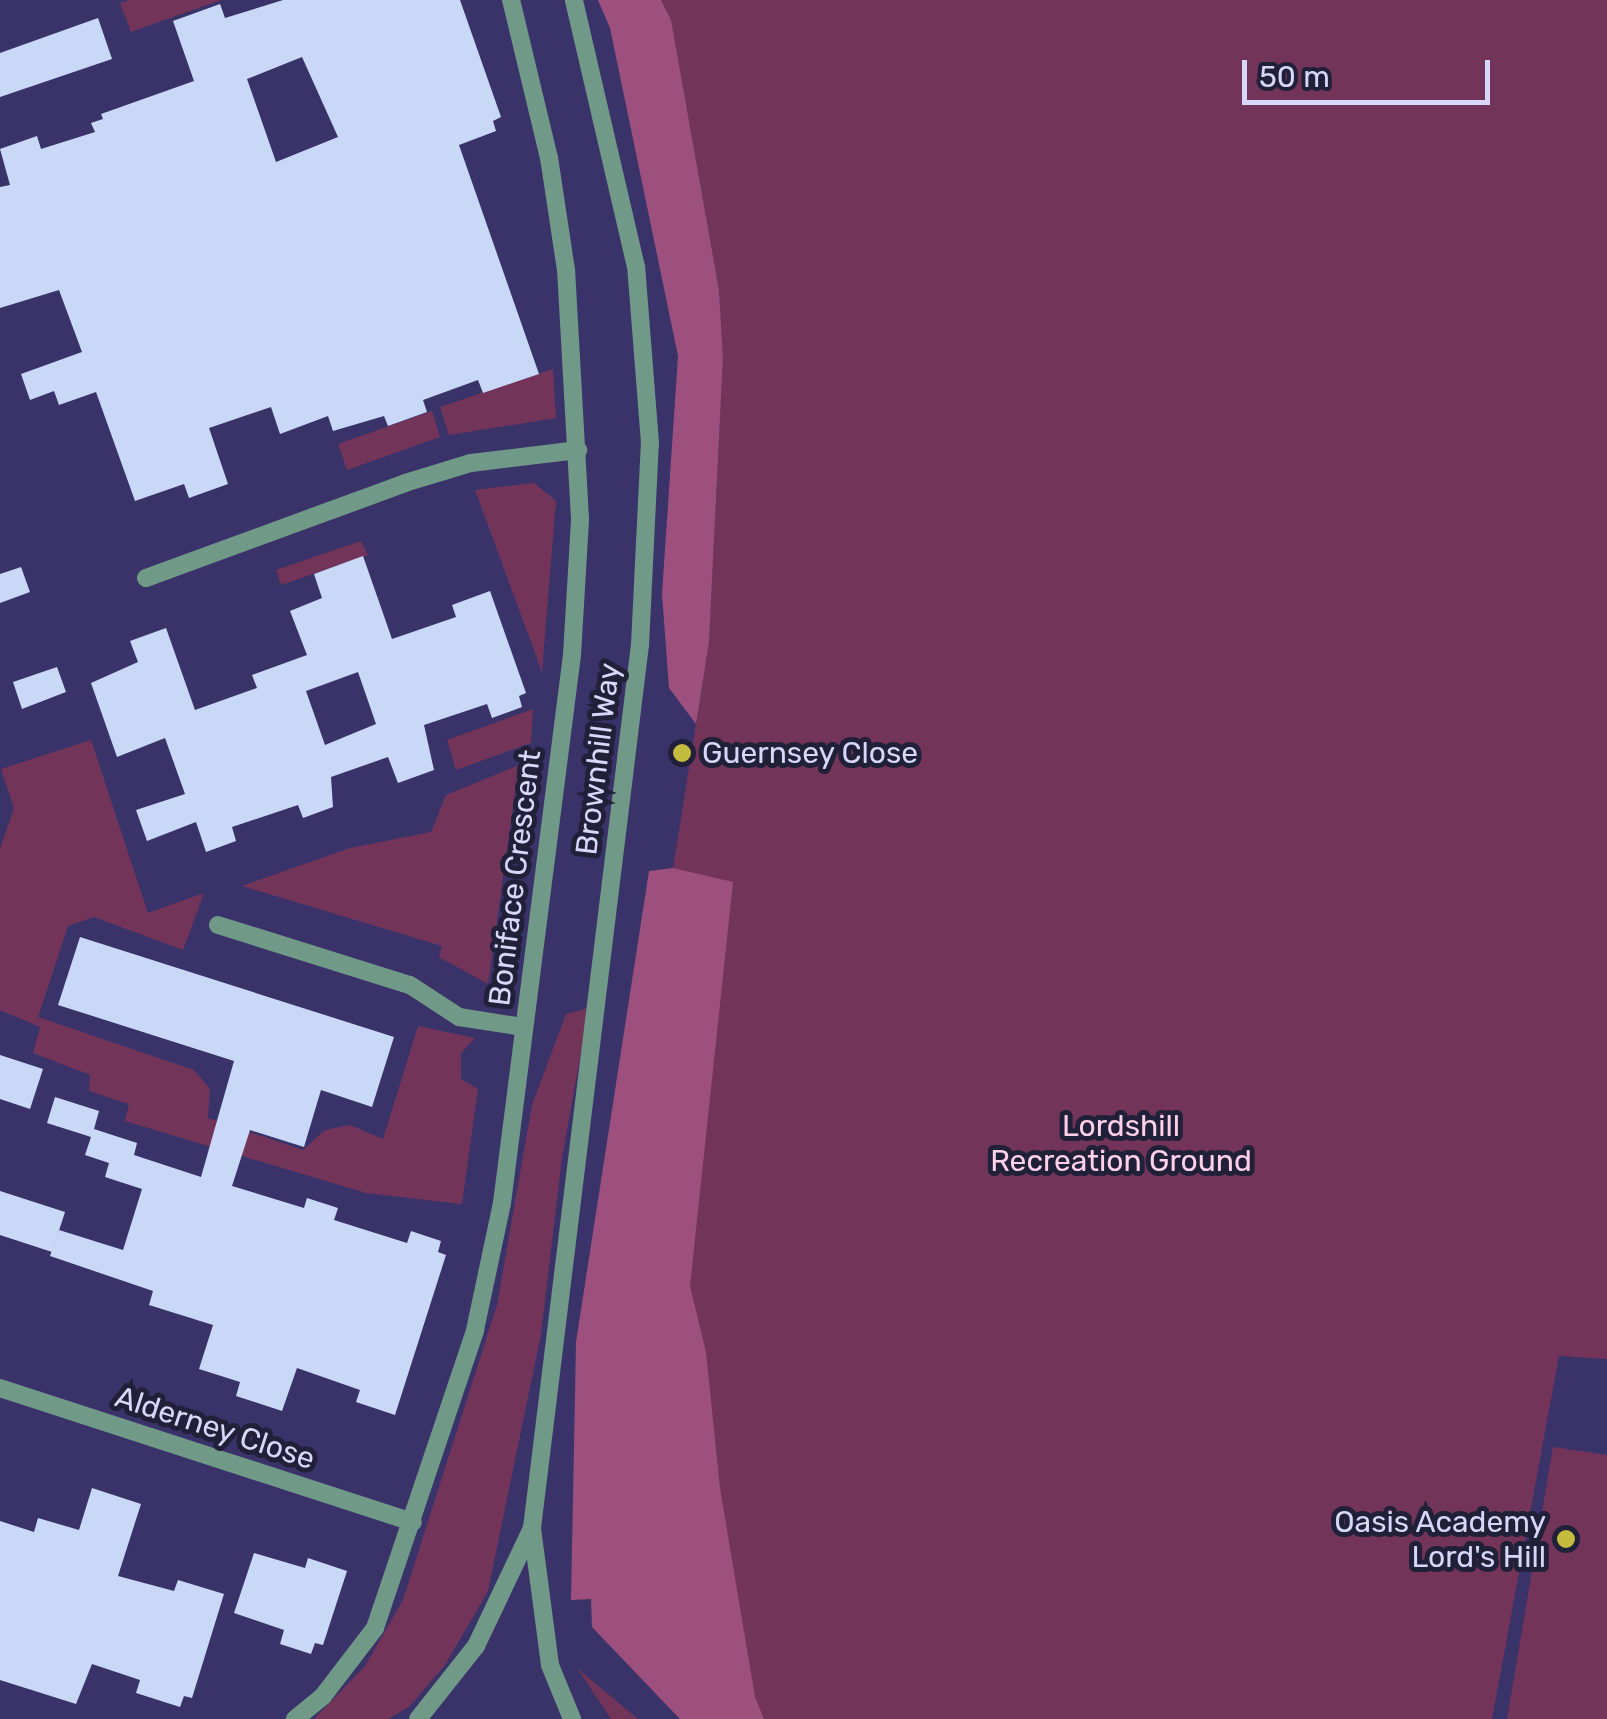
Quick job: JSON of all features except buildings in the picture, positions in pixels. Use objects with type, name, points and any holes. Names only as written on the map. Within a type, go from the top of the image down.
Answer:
[{"type":"street","name":"Boniface Crescent","points":[[294,1719],[324,1696],[375,1628],[413,1522],[489,1271],[578,596],[578,450],[566,270],[552,176],[511,0]]},
{"type":"street","name":"Brownhill Way","points":[[572,1719],[550,1665],[532,1528],[640,645],[648,530],[649,428],[636,266],[574,0]]},
{"type":"street","points":[[146,578],[472,463],[578,450]]},
{"type":"street","points":[[218,925],[410,985],[460,1017],[523,1027]]},
{"type":"street","name":"Alderney Close","points":[[0,1388],[413,1522]]},
{"type":"street","name":"Brownhill Way","points":[[418,1719],[476,1646],[532,1528]]},
{"type":"green space","points":[[221,0],[131,32],[120,3]]},
{"type":"green space","name":"Lordshill Recreation Ground","points":[[661,0],[1607,0],[1607,1359],[1559,1356],[1492,1719],[680,1719],[592,1627],[592,1377],[709,642],[723,357],[719,290],[671,21]]},
{"type":"green space","points":[[553,369],[556,418],[449,435],[440,407]]},
{"type":"green space","points":[[432,411],[440,437],[347,470],[338,444]]},
{"type":"green space","points":[[534,483],[556,501],[542,672],[475,490]]},
{"type":"green space","points":[[361,541],[368,555],[281,585],[276,570]]},
{"type":"green space","points":[[533,709],[531,743],[456,770],[447,740]]},
{"type":"green space","points":[[91,740],[148,913],[204,893],[183,950],[94,917],[68,926],[38,1017],[194,1070],[210,1089],[208,1118],[303,1150],[325,1130],[350,1125],[383,1139],[418,1026],[475,1038],[461,1053],[461,1079],[478,1089],[462,1204],[366,1193],[125,1121],[129,1104],[89,1091],[90,1075],[33,1053],[40,1027],[0,1010],[0,849],[14,808],[1,769]]},
{"type":"green space","points":[[519,765],[488,984],[439,957],[442,946],[242,886],[350,848],[431,832],[446,795]]},
{"type":"green space","points":[[589,1008],[562,1158],[541,1334],[488,1591],[445,1665],[409,1707],[388,1719],[314,1719],[365,1666],[403,1600],[497,1305],[532,1105],[566,1014]]},
{"type":"green space","name":"Oasis Academy Lord's Hill","points":[[1553,1447],[1607,1455],[1607,1719],[1507,1719]]},
{"type":"green space","points":[[577,1668],[638,1719],[611,1719]]},
{"type":"shaded area","points":[[598,0],[661,0],[671,20],[719,290],[723,357],[709,642],[696,724],[669,688],[662,594],[678,356],[610,28]]},
{"type":"shaded area","points":[[673,868],[733,882],[690,1286],[706,1352],[720,1488],[755,1697],[764,1719],[680,1719],[592,1627],[591,1599],[571,1600],[576,1342],[649,871]]},
{"type":"place","name":"Guernsey Close","points":[[682,753]]},
{"type":"place","name":"Oasis Academy Lord's Hill","points":[[1566,1539]]}]
